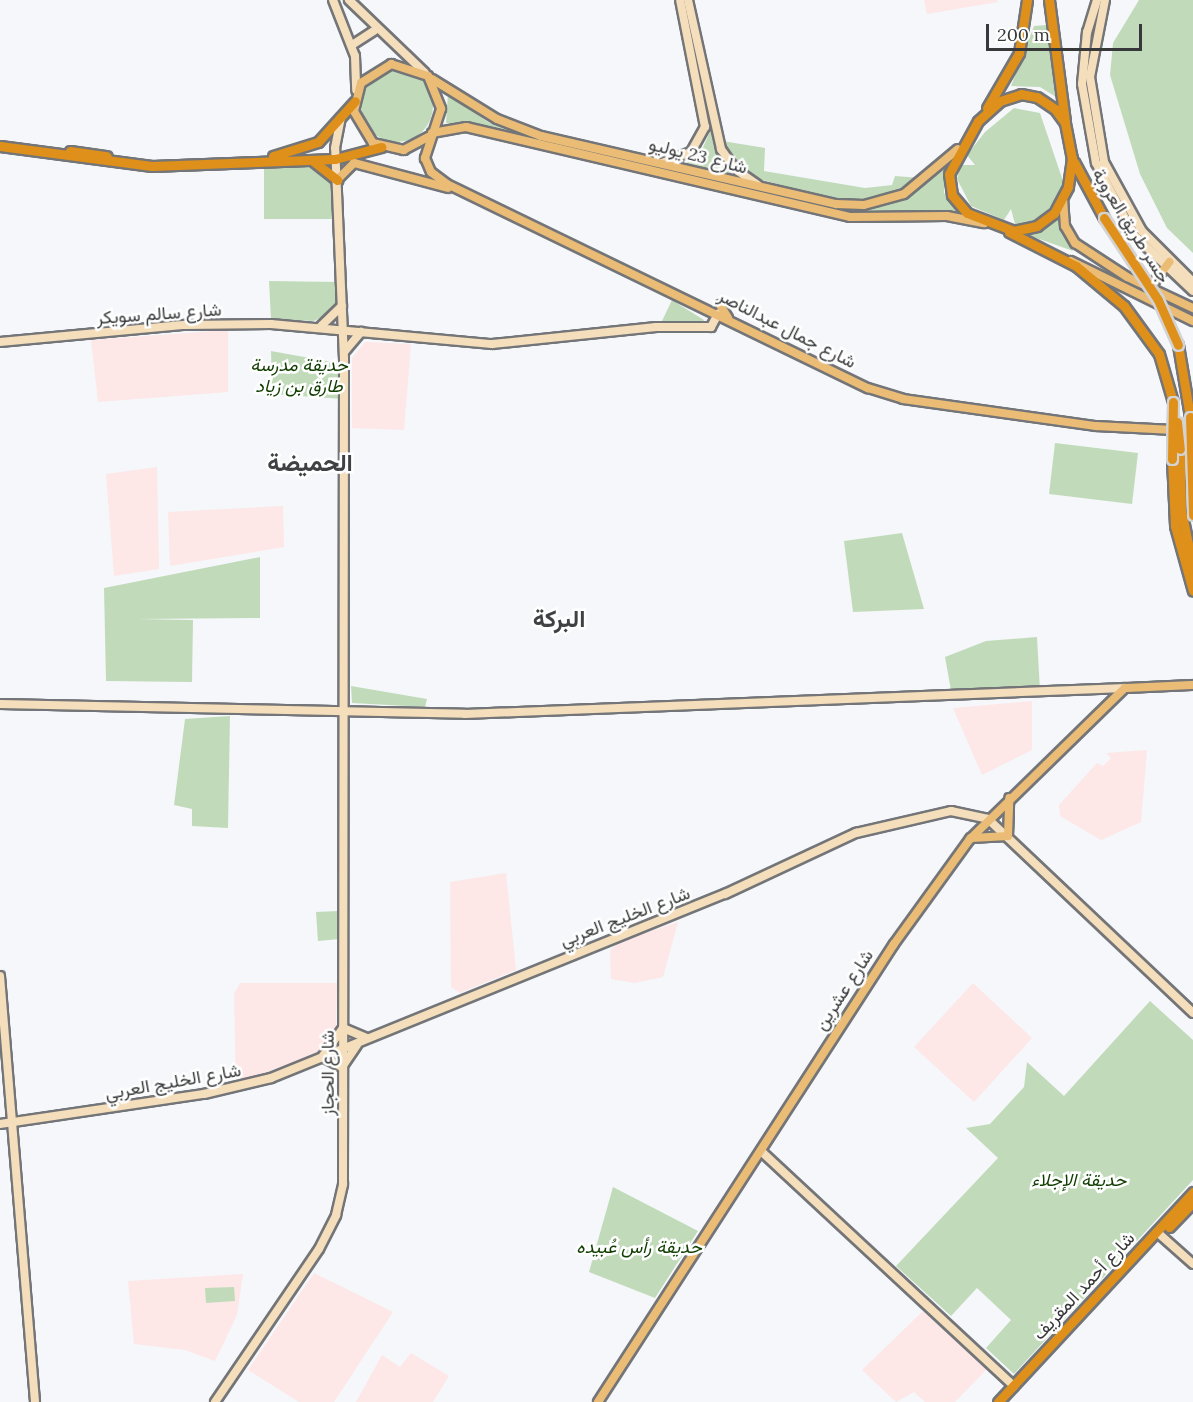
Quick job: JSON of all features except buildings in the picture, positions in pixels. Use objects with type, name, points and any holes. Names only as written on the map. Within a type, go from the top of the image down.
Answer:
[{"type":"highway","points":[[1027,0],[1019,53],[978,121],[958,149],[949,169],[950,189],[967,213],[984,223],[1004,229],[1065,258],[1096,280],[1141,325],[1165,368],[1173,402],[1181,510],[1193,568]]},
{"type":"highway","points":[[1004,229],[1037,226],[1063,198],[1072,158],[1065,123],[1049,0]]},
{"type":"highway","points":[[978,121],[1000,101],[1026,94],[1047,102],[1065,123]]},
{"type":"highway","points":[[306,157],[341,118],[355,97]]},
{"type":"highway","points":[[0,140],[152,161],[306,157],[335,159],[381,147]]},
{"type":"highway","points":[[0,146],[136,166],[306,157],[337,180]]},
{"type":"highway","name":"جسر طريق العروبة","points":[[1072,158],[1104,218],[1158,300],[1178,345],[1188,383],[1193,448],[1193,512]]},
{"type":"highway","points":[[1173,402],[1172,459],[1175,526],[1193,591]]},
{"type":"highway","name":"شارع أحمد المقريف","points":[[1006,1402],[1159,1234],[1193,1192]]},
{"type":"highway","name":"شارع أحمد المقريف","points":[[998,1402],[1159,1234],[1193,1202]]},
{"type":"main road","points":[[333,0],[352,45],[355,97],[360,129],[381,147],[404,150],[430,135],[440,100],[427,75],[375,30],[349,0]]},
{"type":"main road","points":[[661,163],[691,152],[705,127],[680,0]]},
{"type":"main road","points":[[688,0],[720,148],[735,169],[765,189]]},
{"type":"main road","points":[[1097,0],[1082,66],[1091,146],[1120,214],[1193,291]]},
{"type":"main road","points":[[1105,0],[1091,60],[1099,143],[1121,199],[1167,265],[1193,282]]},
{"type":"main road","points":[[352,45],[375,30]]},
{"type":"main road","points":[[355,97],[369,74],[391,64],[427,75]]},
{"type":"main road","name":"شارع 23 يوليو","points":[[427,75],[519,129],[836,204],[879,203],[915,188],[958,149]]},
{"type":"main road","name":"شارع الحجاز","points":[[214,1402],[310,1265],[336,1215],[344,1170],[342,1049],[344,351],[335,159],[341,118]]},
{"type":"main road","name":"شارع 23 يوليو","points":[[430,135],[466,127],[850,218],[947,216],[984,223]]},
{"type":"main road","name":"شارع جمال عبدالناصر","points":[[430,135],[427,165],[458,189],[719,309],[730,320],[889,396],[1096,426],[1193,431]]},
{"type":"main road","points":[[337,180],[347,166],[358,164],[458,189]]},
{"type":"main road","points":[[1063,198],[1065,226],[1075,243],[1149,289],[1193,308]]},
{"type":"main road","points":[[1065,258],[1193,321]]},
{"type":"main road","points":[[1149,289],[1167,265]]},
{"type":"main road","points":[[320,327],[343,303]]},
{"type":"main road","name":"شارع سالم سويكر","points":[[0,342],[184,325],[320,327],[492,344],[656,327],[711,327],[719,309]]},
{"type":"main road","points":[[344,351],[361,332]]},
{"type":"main road","points":[[0,704],[344,707],[516,713],[1193,685]]},
{"type":"main road","name":"شارع عشرين","points":[[598,1402],[762,1152],[896,941],[970,838],[1010,796],[1125,688]]},
{"type":"main road","points":[[970,838],[1008,836],[1010,796]]},
{"type":"main road","name":"شارع الخليج العربي","points":[[0,1124],[232,1089],[342,1049],[891,823],[951,812],[988,819],[1193,1013]]},
{"type":"main road","points":[[0,976],[35,1402]]},
{"type":"main road","points":[[343,1028],[363,1040],[342,1067],[322,1057],[343,1028]]},
{"type":"main road","points":[[762,1152],[1014,1386]]},
{"type":"main road","points":[[1159,1234],[1193,1264]]},
{"type":"shaded area","points":[[924,0],[997,0],[998,2],[927,14]]},
{"type":"shaded area","points":[[228,330],[228,392],[98,402],[91,340]]},
{"type":"shaded area","points":[[365,342],[411,344],[404,430],[352,428],[352,358]]},
{"type":"shaded area","points":[[157,467],[159,569],[114,576],[106,474]]},
{"type":"shaded area","points":[[283,506],[284,547],[170,566],[168,512]]},
{"type":"shaded area","points":[[1032,701],[1032,750],[982,775],[953,708]]},
{"type":"shaded area","points":[[1147,750],[1141,822],[1101,840],[1060,816],[1059,805],[1097,763],[1103,766],[1111,758],[1106,753]]},
{"type":"shaded area","points":[[506,873],[516,970],[460,993],[451,987],[450,882]]},
{"type":"shaded area","points":[[678,922],[663,977],[635,983],[611,979],[610,951],[616,943]]},
{"type":"shaded area","points":[[240,983],[337,983],[336,1035],[321,1053],[236,1083],[234,994]]},
{"type":"shaded area","points":[[973,983],[1032,1038],[974,1102],[914,1047]]},
{"type":"shaded area","points":[[314,1273],[393,1312],[334,1402],[299,1402],[248,1370]]},
{"type":"shaded area","points":[[243,1274],[237,1315],[215,1361],[185,1350],[134,1344],[128,1281]]},
{"type":"shaded area","points":[[923,1311],[987,1369],[955,1402],[925,1402],[914,1392],[896,1402],[862,1370]]},
{"type":"shaded area","points":[[411,1353],[449,1376],[433,1402],[356,1402],[382,1355],[400,1367]]},
{"type":"green space","points":[[1139,0],[1193,0],[1193,253],[1167,228],[1140,174],[1110,75],[1113,43]]},
{"type":"green space","points":[[1046,25],[1058,96],[1056,97],[1040,87],[1011,86],[1034,26]]},
{"type":"green space","points":[[397,70],[417,76],[427,86],[433,106],[427,126],[417,136],[397,142],[377,136],[367,126],[361,106],[367,86],[377,76]]},
{"type":"green space","points":[[448,94],[488,122],[522,137],[446,123]]},
{"type":"green space","points":[[1014,108],[1040,113],[1065,187],[1040,220],[1023,225],[1015,224],[1011,209],[1004,220],[971,206],[957,179],[961,165],[975,165],[967,155],[985,132]]},
{"type":"green space","points":[[711,129],[721,161],[735,178],[685,164],[701,152]]},
{"type":"green space","points":[[722,141],[765,148],[764,171],[865,188],[892,185],[895,176],[921,178],[899,191],[860,202],[817,195],[752,177],[735,163]]},
{"type":"green space","points":[[310,160],[332,173],[340,219],[264,219],[264,162]]},
{"type":"green space","points":[[944,170],[944,193],[958,214],[853,214],[901,200]]},
{"type":"green space","points":[[1058,214],[1061,230],[1073,251],[1025,234]]},
{"type":"green space","points":[[269,281],[337,282],[337,309],[314,321],[271,319]]},
{"type":"green space","points":[[672,300],[704,320],[703,322],[662,321]]},
{"type":"green space","name":"حديقة مدرسة طارق بن زياد","points":[[271,351],[343,364],[343,399],[272,394]]},
{"type":"green space","points":[[1055,443],[1138,453],[1132,504],[1049,494]]},
{"type":"green space","points":[[902,533],[924,609],[853,612],[844,541]]},
{"type":"green space","points":[[260,557],[260,618],[137,619],[193,620],[192,682],[106,681],[104,588]]},
{"type":"green space","points":[[1037,637],[1040,691],[952,696],[945,657],[986,641]]},
{"type":"green space","points":[[351,686],[427,699],[425,707],[352,703]]},
{"type":"green space","points":[[230,716],[228,828],[192,826],[192,809],[174,805],[185,719]]},
{"type":"green space","points":[[338,911],[340,939],[318,941],[316,912]]},
{"type":"green space","name":"حديقة الإجلاء","points":[[1150,1001],[1193,1040],[1193,1180],[1014,1374],[986,1348],[1011,1320],[977,1288],[951,1316],[896,1266],[998,1158],[966,1128],[990,1124],[1024,1087],[1027,1062],[1064,1096]]},
{"type":"green space","name":"حديقة رأس عُبيده","points":[[613,1187],[698,1231],[655,1298],[589,1272]]},
{"type":"green space","points":[[234,1287],[235,1301],[206,1303],[205,1288]]},
{"type":"district","name":"الحميضة","points":[[310,463]]},
{"type":"district","name":"البركة","points":[[559,619]]}]
